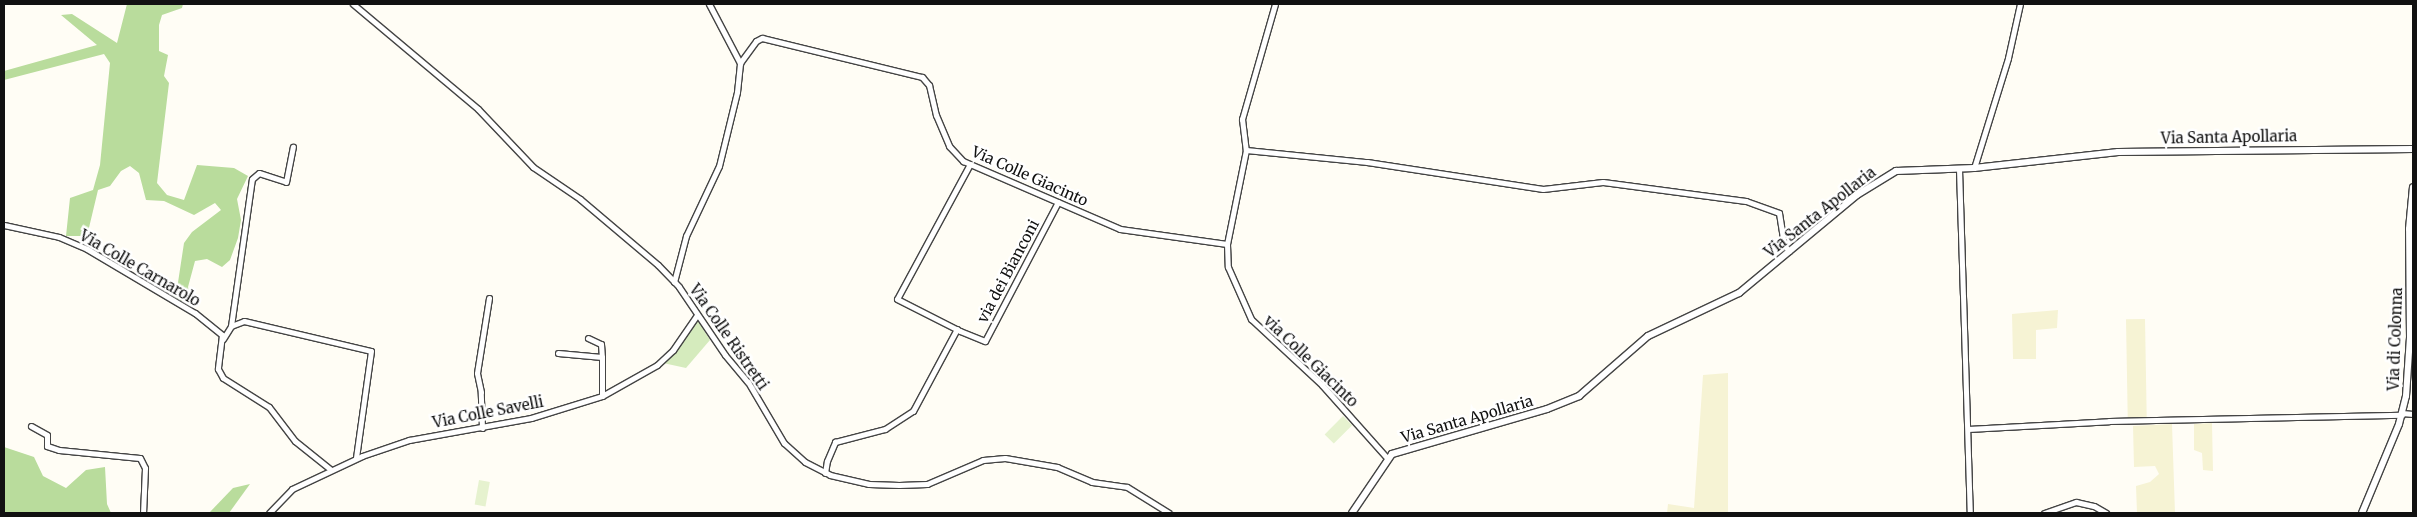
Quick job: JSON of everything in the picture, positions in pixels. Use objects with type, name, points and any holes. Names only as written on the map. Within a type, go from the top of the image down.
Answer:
[{"type":"street","name":"Via Colle Ristretti","points":[[353,4],[478,109],[533,168],[580,199],[674,282],[748,382],[784,444],[805,462],[826,473],[869,484],[927,484],[982,460],[1005,458],[1056,467],[1092,482],[1127,487],[1169,513]]},
{"type":"street","points":[[709,4],[740,63]]},
{"type":"street","name":"via Colle Giacinto","points":[[1275,4],[1242,120],[1246,150],[1227,244],[1228,267],[1251,319],[1322,385],[1387,458]]},
{"type":"street","points":[[1974,168],[2008,58],[2020,4]]},
{"type":"street","name":"Via Colle Giacinto","points":[[674,282],[686,236],[719,166],[736,97],[740,63],[755,42],[762,38],[916,74],[929,85],[936,115],[952,151],[970,164],[1120,229],[1227,244]]},
{"type":"street","points":[[293,147],[286,182],[259,173],[252,179],[231,326],[222,342],[218,369],[223,378],[269,406],[295,441],[330,469]]},
{"type":"street","name":"Via Santa Apollaria","points":[[1352,513],[1387,458],[1412,447],[1547,409],[1579,396],[1648,336],[1727,300],[1886,176],[1913,168],[1974,168],[2118,152],[2413,149]]},
{"type":"street","points":[[1246,150],[1393,165],[1543,189],[1603,182],[1746,201],[1779,213],[1784,245],[1789,250]]},
{"type":"street","name":"via dei Bianconi","points":[[970,164],[898,298],[957,329],[985,341],[1058,202]]},
{"type":"street","points":[[1959,169],[1960,283],[1968,429],[1970,513]]},
{"type":"street","name":"Via di Colonna","points":[[2362,513],[2402,414],[2409,358],[2409,228],[2413,187]]},
{"type":"street","name":"Via Colle Carnarolo","points":[[4,225],[59,237],[105,258],[195,313],[222,334],[222,342]]},
{"type":"street","points":[[482,428],[481,392],[477,373],[489,298]]},
{"type":"street","name":"Via Colle Savelli","points":[[269,513],[292,489],[356,458],[409,440],[482,428],[553,412],[602,396],[657,364],[673,350],[697,315]]},
{"type":"street","points":[[231,326],[250,322],[371,351],[356,458]]},
{"type":"street","points":[[826,473],[826,461],[835,442],[885,429],[913,411],[957,329]]},
{"type":"street","points":[[588,338],[601,344],[602,396]]},
{"type":"street","points":[[558,354],[602,357]]},
{"type":"street","points":[[1968,429],[2109,421],[2413,414]]},
{"type":"street","points":[[31,426],[47,434],[47,446],[59,450],[140,458],[145,468],[142,513]]},
{"type":"street","points":[[2044,513],[2074,502],[2092,505],[2106,513]]},
{"type":"shaded area","points":[[2058,310],[2057,328],[2036,330],[2036,359],[2013,359],[2012,314]]},
{"type":"shaded area","points":[[2126,319],[2145,319],[2147,420],[2128,420]]},
{"type":"shaded area","points":[[1728,373],[1728,513],[1667,513],[1668,504],[1694,508],[1703,375]]},
{"type":"shaded area","points":[[2212,423],[2213,471],[2203,470],[2202,453],[2194,450],[2194,424]]},
{"type":"shaded area","points":[[2172,424],[2175,513],[2137,513],[2136,486],[2150,482],[2159,474],[2155,466],[2134,467],[2133,426]]},
{"type":"green space","points":[[127,4],[183,4],[182,8],[162,15],[159,25],[159,51],[168,55],[164,76],[169,83],[157,183],[167,195],[184,200],[197,165],[234,168],[248,176],[237,199],[241,220],[238,238],[230,260],[222,267],[207,259],[195,261],[188,287],[190,295],[177,306],[167,300],[177,289],[184,243],[192,232],[221,210],[215,203],[194,215],[164,201],[146,200],[139,173],[130,166],[121,171],[110,186],[98,190],[87,236],[66,236],[70,198],[93,190],[100,165],[110,63],[104,54],[4,80],[4,71],[97,45],[61,15],[72,14],[117,43]]},
{"type":"green space","points":[[698,321],[710,340],[686,368],[663,363]]},
{"type":"green space","points":[[1343,416],[1352,425],[1334,444],[1325,434]]},
{"type":"green space","points":[[4,447],[34,457],[43,476],[66,488],[86,470],[105,467],[107,504],[111,513],[4,513]]},
{"type":"green space","points":[[479,480],[490,482],[485,507],[475,505]]},
{"type":"green space","points":[[250,484],[229,513],[209,513],[233,488]]}]
